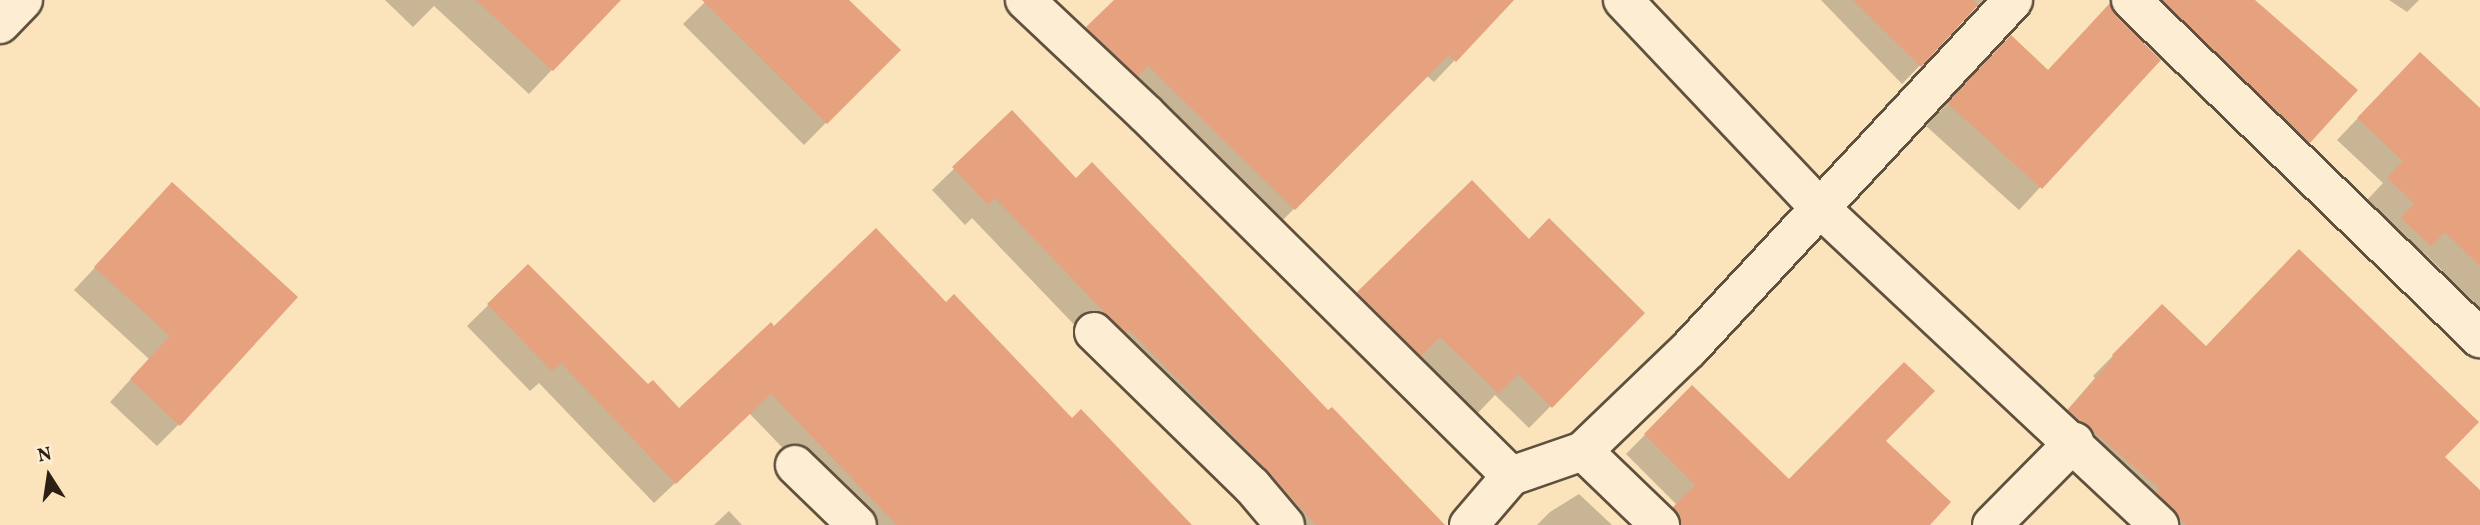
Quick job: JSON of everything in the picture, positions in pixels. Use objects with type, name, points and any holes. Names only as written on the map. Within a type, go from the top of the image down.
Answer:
[{"type":"street","points":[[1025,0],[1144,113],[1511,476]]},
{"type":"street","points":[[1623,0],[1819,206],[2160,525]]},
{"type":"street","points":[[1469,525],[1511,476],[1583,452],[1689,349],[2013,0]]},
{"type":"street","points":[[2131,0],[2480,338]]},
{"type":"street","points":[[1094,332],[1252,486],[1284,525]]},
{"type":"street","points":[[1992,525],[2074,442]]},
{"type":"street","points":[[1583,452],[1660,525]]},
{"type":"street","points":[[795,465],[857,525]]},
{"type":"building","points":[[476,0],[621,0],[553,71]]},
{"type":"building","points":[[702,0],[849,0],[901,50],[827,124]]},
{"type":"building","points":[[1114,0],[1514,0],[1456,62],[1449,55],[1295,210],[1148,66],[1138,76],[1086,27]]},
{"type":"building","points":[[1853,0],[1973,0],[1978,5],[1921,67]]},
{"type":"building","points":[[2162,0],[2255,0],[2358,90],[2310,143]]},
{"type":"building","points":[[2110,3],[2116,16],[2161,60],[2042,189],[1947,103],[2011,35],[2048,70]]},
{"type":"building","points":[[2420,52],[2480,108],[2480,266],[2445,232],[2431,246],[2401,218],[2414,203],[2387,178],[2403,161],[2357,118]]},
{"type":"building","points":[[1012,110],[1076,178],[1092,162],[1328,410],[1332,407],[1445,525],[1316,525],[1267,470],[1129,330],[1126,333],[1107,315],[995,198],[988,205],[952,167]]},
{"type":"building","points":[[1472,180],[1529,239],[1549,218],[1645,313],[1552,408],[1518,374],[1499,394],[1440,337],[1421,356],[1357,292]]},
{"type":"building","points":[[172,182],[298,297],[180,426],[130,379],[170,336],[94,267]]},
{"type":"building","points":[[876,228],[946,302],[954,294],[1072,418],[1081,409],[1192,525],[897,525],[771,394],[676,484],[561,363],[552,371],[487,304],[528,264],[648,384],[653,380],[679,408],[771,322],[774,326]]},
{"type":"building","points":[[2299,249],[2479,422],[2445,457],[2480,490],[2480,525],[2186,525],[2156,492],[2159,488],[2068,410],[2114,357],[2112,355],[2162,304],[2206,346]]},
{"type":"building","points":[[1904,362],[1935,391],[1886,441],[1951,502],[1930,525],[1681,525],[1673,507],[1695,485],[1644,434],[1692,385],[1789,479]]}]
